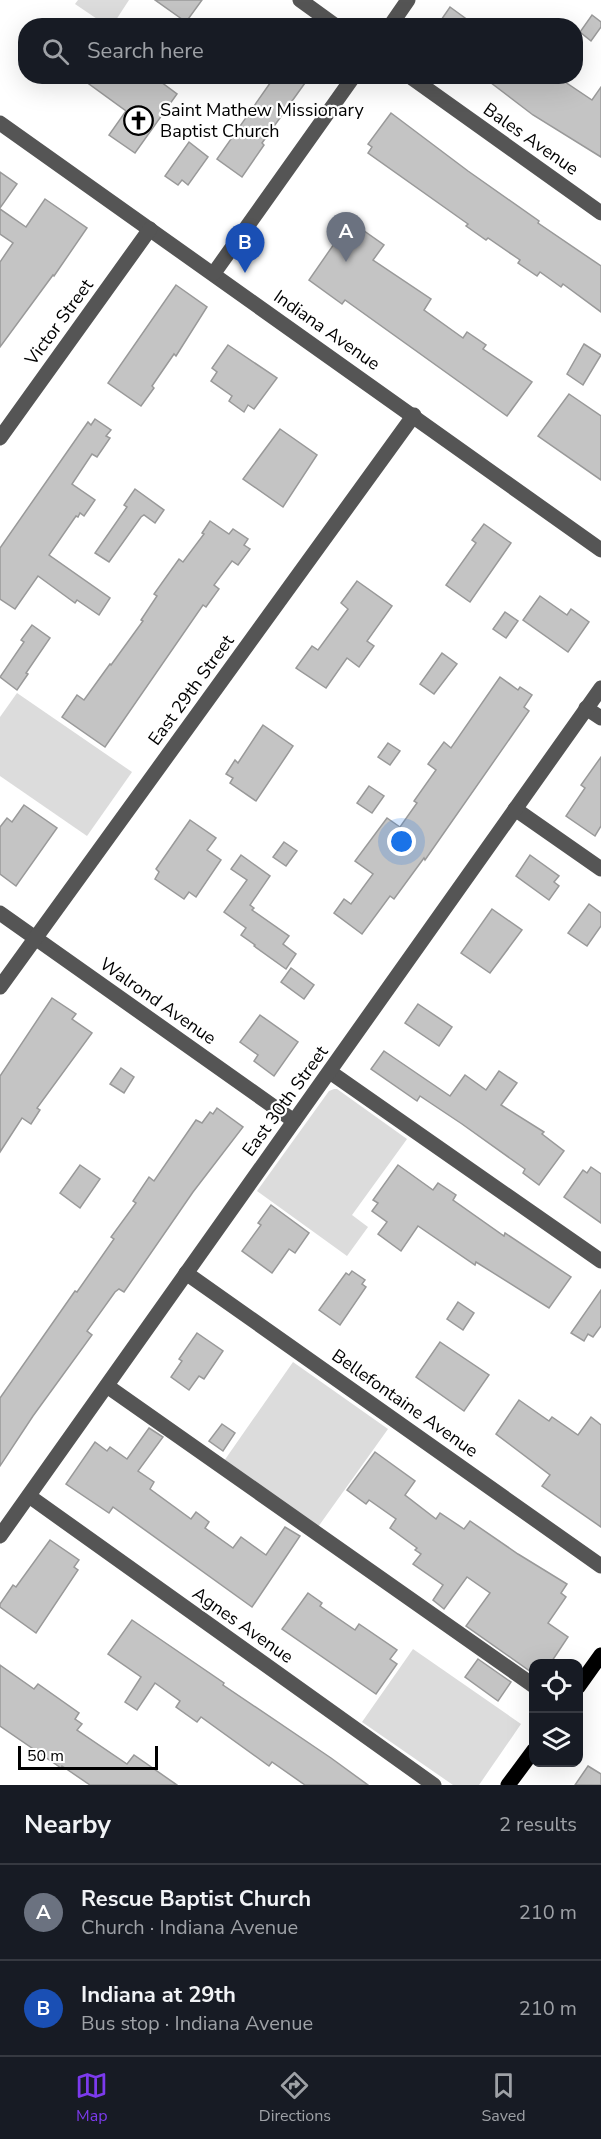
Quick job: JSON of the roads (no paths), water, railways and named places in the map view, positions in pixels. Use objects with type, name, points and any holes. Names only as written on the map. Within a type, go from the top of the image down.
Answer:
[{"type":"main road","points":[[583,1681],[601,1655]]},
{"type":"main road","points":[[508,1785],[529,1757]]},
{"type":"street","points":[[300,0],[325,18]]},
{"type":"street","points":[[396,18],[408,0]]},
{"type":"street","points":[[214,273],[348,84]]},
{"type":"street","name":"Bales Avenue","points":[[420,84],[601,213]]},
{"type":"street","name":"Indiana Avenue","points":[[0,123],[601,550]]},
{"type":"street","name":"Victor Street","points":[[0,438],[150,229]]},
{"type":"street","name":"East 29th Street","points":[[0,987],[414,415]]},
{"type":"street","name":"East 30th Street","points":[[0,1536],[601,688]]},
{"type":"street","points":[[586,708],[601,718]]},
{"type":"street","points":[[515,808],[601,869]]},
{"type":"street","name":"Walrond Avenue","points":[[0,913],[294,1121]]},
{"type":"street","points":[[330,1072],[601,1261]]},
{"type":"street","name":"Bellefontaine Avenue","points":[[186,1273],[601,1566]]},
{"type":"street","points":[[106,1386],[529,1682]]},
{"type":"street","name":"Agnes Avenue","points":[[29,1496],[434,1785]]},
{"type":"place","name":"Saint Mathew Missionary Baptist Church","points":[[139,120]]},
{"type":"place","name":"Rescue Baptist Church","points":[[346,262]]},
{"type":"place","name":"Indiana at 29th","points":[[245,273]]}]
